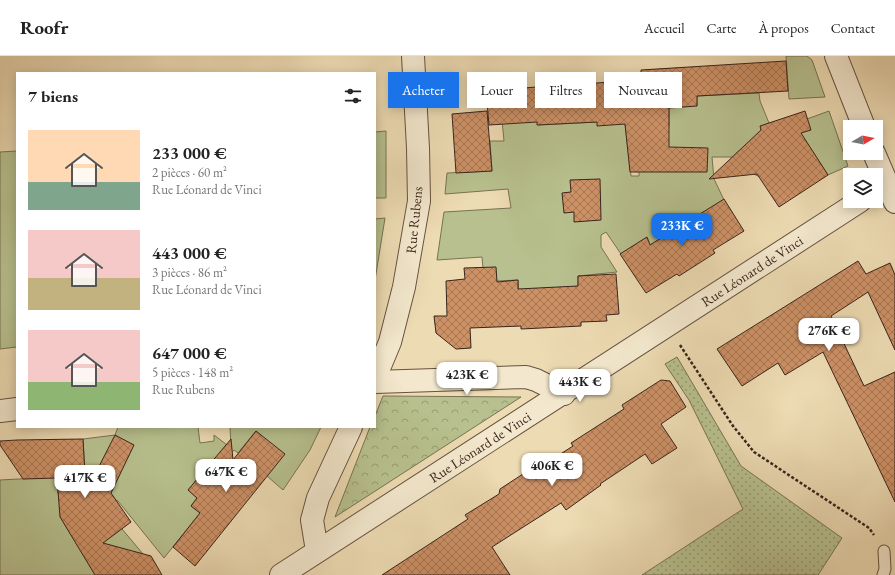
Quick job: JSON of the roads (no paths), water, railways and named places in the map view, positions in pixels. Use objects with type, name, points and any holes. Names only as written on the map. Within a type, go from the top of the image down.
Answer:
[{"type":"street","name":"Rue Rubens","points":[[376,376],[390,342],[402,294],[412,249],[419,201],[413,56]]},
{"type":"street","points":[[836,56],[861,120]]},
{"type":"street","points":[[877,160],[888,188]]},
{"type":"street","name":"Rue Léonard de Vinci","points":[[281,575],[564,394],[849,208]]},
{"type":"street","points":[[376,382],[526,377],[536,380],[564,394]]},
{"type":"street","points":[[0,411],[16,409]]},
{"type":"street","points":[[317,551],[312,520],[318,498],[351,428]]},
{"type":"lane","points":[[883,575],[885,569],[884,551]]}]
